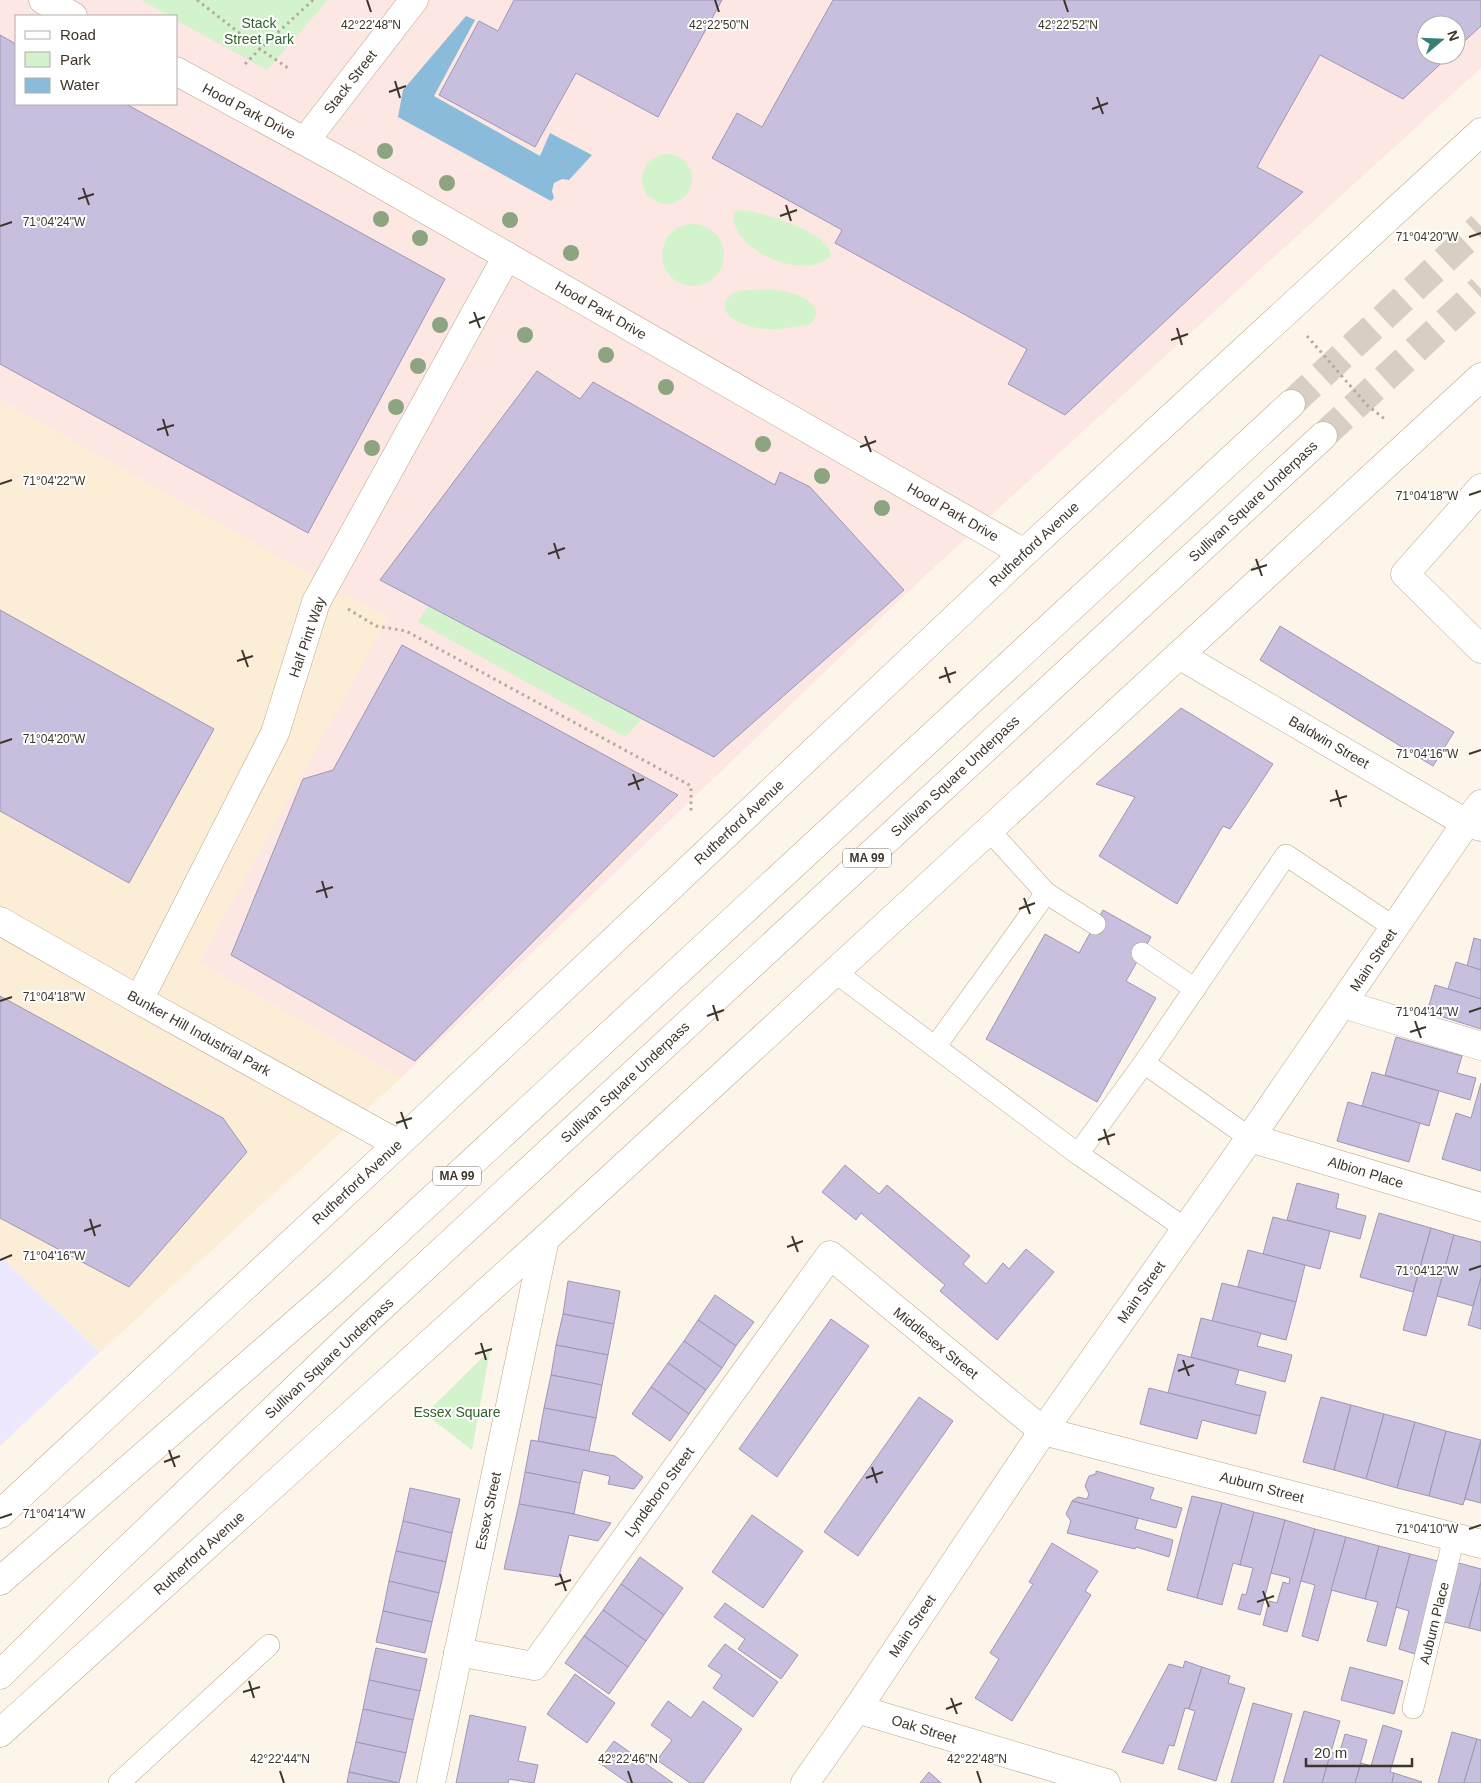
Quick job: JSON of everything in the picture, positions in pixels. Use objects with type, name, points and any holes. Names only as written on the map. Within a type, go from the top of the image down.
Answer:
[{"type":"main road","points":[[43,0],[71,15]]},
{"type":"main road","name":"Stack Street","points":[[305,141],[414,0]]},
{"type":"main road","name":"Hood Park Drive","points":[[178,72],[305,141],[1024,553]]},
{"type":"main road","name":"Rutherford Avenue","points":[[0,1514],[398,1144],[1024,553],[1481,132]]},
{"type":"main road","name":"Half Pint Way","points":[[139,1000],[275,733],[316,602],[507,256]]},
{"type":"main road","name":"Rutherford Avenue","points":[[0,1733],[545,1239],[1481,377]]},
{"type":"main road","name":"MA 99","points":[[0,1581],[334,1290],[1291,404]]},
{"type":"main road","name":"Sullivan Square Underpass","points":[[0,1675],[109,1567],[361,1326],[1323,436]]},
{"type":"main road","points":[[1481,488],[1406,574],[1481,649]]},
{"type":"main road","name":"Baldwin Street","points":[[1179,655],[1476,818]]},
{"type":"main road","name":"Main Street","points":[[805,1783],[857,1709],[1043,1431],[1250,1138],[1395,928],[1476,818]]},
{"type":"main road","name":"Bunker Hill Industrial Park","points":[[0,920],[139,1000],[398,1144]]},
{"type":"main road","points":[[1343,1004],[1481,1046]]},
{"type":"main road","name":"Albion Place","points":[[1250,1138],[1481,1206]]},
{"type":"main road","name":"Essex Street","points":[[431,1783],[545,1239]]},
{"type":"main road","name":"Middlesex Street","points":[[830,1255],[1043,1431]]},
{"type":"main road","name":"Lyndeboro Street","points":[[458,1652],[534,1666],[830,1255]]},
{"type":"main road","name":"Auburn Street","points":[[1043,1431],[1481,1544]]},
{"type":"main road","name":"Oak Street","points":[[857,1709],[1106,1783]]},
{"type":"lane","points":[[989,830],[1046,893],[1095,924]]},
{"type":"lane","points":[[1078,1154],[1144,1063],[1286,855],[1395,928]]},
{"type":"lane","points":[[935,1047],[1046,893]]},
{"type":"lane","points":[[1142,953],[1195,988]]},
{"type":"lane","points":[[835,972],[1078,1154],[1186,1229]]},
{"type":"lane","points":[[1144,1063],[1250,1138]]},
{"type":"lane","name":"Auburn Place","points":[[1413,1708],[1454,1537]]},
{"type":"lane","points":[[119,1783],[270,1645]]},
{"type":"path","points":[[197,0],[260,49],[288,68]]},
{"type":"path","points":[[245,64],[313,0]]},
{"type":"path","points":[[1314,330],[1307,336],[1367,405],[1392,426]]},
{"type":"path","points":[[343,606],[376,626],[406,632],[691,786],[691,811]]},
{"type":"shaded area","points":[[0,0],[1481,0],[1481,68],[929,572],[401,1078],[199,962],[387,618],[0,400]]},
{"type":"shaded area","points":[[0,400],[388,618],[199,962],[401,1078],[100,1352],[0,1256]]},
{"type":"shaded area","points":[[0,1256],[100,1352],[0,1446]]},
{"type":"green space","name":"Stack Street Park","points":[[141,0],[328,0],[267,70],[178,21],[178,15],[168,15]]},
{"type":"green space","points":[[662,154],[672,154],[685,161],[692,174],[692,184],[685,197],[672,204],[662,204],[653,200],[646,193],[642,184],[642,174],[646,165],[653,158]]},
{"type":"green space","points":[[739,210],[762,214],[793,224],[807,231],[820,239],[828,247],[831,256],[819,263],[804,266],[787,264],[771,259],[744,240],[736,227],[733,214]]},
{"type":"green space","points":[[687,224],[699,224],[715,233],[722,243],[724,255],[722,267],[715,277],[699,286],[687,286],[676,281],[667,272],[662,261],[662,249],[667,238],[676,229]]},
{"type":"green space","points":[[769,289],[796,295],[809,301],[817,311],[813,322],[808,325],[787,328],[760,328],[748,326],[738,321],[726,311],[726,301],[733,294],[746,290]]},
{"type":"green space","points":[[428,606],[642,719],[625,737],[418,622]]},
{"type":"green space","name":"Essex Square","points":[[490,1350],[472,1450],[425,1414]]},
{"type":"water","points":[[466,16],[475,20],[434,96],[540,156],[550,133],[592,155],[569,180],[562,179],[554,183],[552,191],[554,198],[551,201],[398,117],[403,90]]},
{"type":"building","points":[[514,0],[722,0],[658,117],[576,73],[535,147],[439,95],[479,21],[498,31]]},
{"type":"building","points":[[833,0],[1481,0],[1481,26],[1466,40],[1466,15],[1416,15],[1416,65],[1439,65],[1403,99],[1320,55],[1257,167],[1303,192],[1065,415],[1008,384],[1027,349],[835,243],[842,230],[712,158],[737,113],[762,127]]},
{"type":"building","points":[[0,35],[15,43],[15,105],[128,105],[445,279],[308,533],[0,364]]},
{"type":"building","points":[[537,371],[580,399],[593,382],[775,485],[780,472],[810,487],[904,590],[714,757],[380,580]]},
{"type":"building","points":[[0,610],[214,729],[129,883],[0,811]]},
{"type":"building","points":[[1280,626],[1454,732],[1433,766],[1260,660]]},
{"type":"building","points":[[402,645],[678,795],[415,1061],[231,955],[303,779],[333,770]]},
{"type":"building","points":[[1181,708],[1273,764],[1230,829],[1223,826],[1177,904],[1099,856],[1135,797],[1096,784]]},
{"type":"building","points":[[1103,910],[1151,937],[1126,981],[1156,998],[1097,1102],[986,1039],[1045,934],[1079,953]]},
{"type":"building","points":[[1474,938],[1481,940],[1481,970],[1467,966]]},
{"type":"building","points":[[1456,962],[1481,970],[1481,999],[1448,989]]},
{"type":"building","points":[[1435,985],[1481,999],[1481,1029],[1427,1012]]},
{"type":"building","points":[[0,996],[223,1118],[247,1152],[129,1287],[0,1218]]},
{"type":"building","points":[[1396,1037],[1462,1056],[1457,1073],[1476,1078],[1470,1100],[1385,1075]]},
{"type":"building","points":[[1372,1072],[1439,1091],[1429,1126],[1362,1106]]},
{"type":"building","points":[[1481,1083],[1481,1171],[1442,1159],[1456,1113],[1471,1118]]},
{"type":"building","points":[[1348,1102],[1420,1123],[1409,1162],[1337,1141]]},
{"type":"building","points":[[845,1165],[879,1194],[887,1185],[970,1256],[963,1264],[986,1284],[1003,1263],[1009,1269],[1026,1249],[1054,1272],[997,1340],[940,1291],[945,1285],[861,1213],[856,1220],[822,1192]]},
{"type":"building","points":[[1297,1183],[1339,1194],[1336,1208],[1366,1216],[1360,1239],[1287,1220]]},
{"type":"building","points":[[1379,1213],[1431,1228],[1413,1292],[1360,1277]]},
{"type":"building","points":[[1273,1217],[1330,1231],[1320,1269],[1263,1254]]},
{"type":"building","points":[[1431,1228],[1454,1235],[1426,1336],[1403,1330]]},
{"type":"building","points":[[1454,1235],[1481,1242],[1481,1278],[1473,1306],[1437,1296]]},
{"type":"building","points":[[1248,1250],[1305,1265],[1296,1302],[1238,1287]]},
{"type":"building","points":[[1481,1278],[1481,1329],[1468,1325]]},
{"type":"building","points":[[568,1281],[620,1291],[614,1324],[563,1314]]},
{"type":"building","points":[[1222,1283],[1296,1302],[1286,1340],[1212,1321]]},
{"type":"building","points":[[715,1295],[754,1322],[736,1346],[698,1320]]},
{"type":"building","points":[[563,1314],[614,1324],[608,1355],[556,1345]]},
{"type":"building","points":[[1201,1318],[1261,1333],[1257,1346],[1292,1355],[1285,1382],[1191,1357]]},
{"type":"building","points":[[831,1319],[869,1346],[777,1477],[739,1449]]},
{"type":"building","points":[[698,1320],[736,1346],[722,1368],[684,1341]]},
{"type":"building","points":[[684,1341],[722,1368],[706,1390],[668,1363]]},
{"type":"building","points":[[556,1345],[608,1355],[602,1385],[551,1375]]},
{"type":"building","points":[[1178,1354],[1239,1370],[1235,1384],[1266,1392],[1260,1416],[1168,1393]]},
{"type":"building","points":[[668,1363],[706,1390],[689,1414],[651,1387]]},
{"type":"building","points":[[551,1375],[602,1385],[596,1418],[544,1408]]},
{"type":"building","points":[[651,1387],[689,1414],[670,1441],[632,1414]]},
{"type":"building","points":[[1149,1388],[1260,1416],[1256,1434],[1202,1420],[1197,1439],[1140,1424]]},
{"type":"building","points":[[919,1397],[953,1421],[858,1556],[824,1532]]},
{"type":"building","points":[[1321,1397],[1351,1405],[1334,1470],[1303,1462]]},
{"type":"building","points":[[1351,1405],[1384,1414],[1366,1479],[1334,1470]]},
{"type":"building","points":[[544,1408],[596,1418],[589,1451],[538,1441]]},
{"type":"building","points":[[1384,1414],[1415,1422],[1397,1488],[1366,1479]]},
{"type":"building","points":[[1415,1422],[1446,1431],[1429,1496],[1397,1488]]},
{"type":"building","points":[[1446,1431],[1481,1440],[1463,1505],[1429,1496]]},
{"type":"building","points":[[531,1440],[615,1456],[643,1477],[634,1489],[608,1484],[610,1476],[583,1470],[580,1483],[525,1472]]},
{"type":"building","points":[[1481,1441],[1481,1503],[1465,1499]]},
{"type":"building","points":[[1096,1471],[1154,1488],[1150,1499],[1182,1508],[1176,1528],[1072,1501],[1078,1497],[1087,1499],[1089,1494],[1085,1486],[1089,1476],[1096,1474]]},
{"type":"building","points":[[525,1472],[580,1483],[574,1514],[519,1504]]},
{"type":"building","points":[[410,1488],[460,1499],[452,1533],[403,1521]]},
{"type":"building","points":[[1192,1496],[1222,1503],[1197,1598],[1167,1590]]},
{"type":"building","points":[[1072,1501],[1138,1518],[1135,1529],[1173,1540],[1169,1557],[1136,1547],[1135,1549],[1067,1533],[1071,1521],[1066,1514]]},
{"type":"building","points":[[1222,1503],[1254,1512],[1240,1565],[1233,1563],[1222,1605],[1197,1598]]},
{"type":"building","points":[[519,1504],[611,1523],[598,1541],[569,1535],[559,1577],[504,1569]]},
{"type":"building","points":[[1254,1512],[1285,1520],[1260,1615],[1238,1609],[1242,1594],[1246,1595],[1253,1568],[1240,1565]]},
{"type":"building","points":[[752,1515],[803,1551],[763,1608],[712,1572]]},
{"type":"building","points":[[1285,1520],[1315,1529],[1287,1632],[1263,1625],[1269,1601],[1277,1603],[1283,1582],[1289,1584],[1290,1578],[1271,1573]]},
{"type":"building","points":[[403,1521],[452,1533],[446,1562],[396,1551]]},
{"type":"building","points":[[1315,1529],[1346,1537],[1318,1641],[1302,1636],[1315,1585],[1301,1581]]},
{"type":"building","points":[[1346,1537],[1379,1546],[1365,1599],[1331,1590]]},
{"type":"building","points":[[1052,1543],[1098,1571],[1085,1591],[1091,1595],[1012,1721],[975,1698],[999,1659],[990,1653],[1033,1584],[1029,1582]]},
{"type":"building","points":[[1379,1546],[1410,1554],[1386,1646],[1367,1641],[1378,1602],[1365,1599]]},
{"type":"building","points":[[396,1551],[446,1562],[439,1593],[389,1581]]},
{"type":"building","points":[[1410,1554],[1442,1562],[1418,1655],[1399,1649],[1409,1611],[1396,1607]]},
{"type":"building","points":[[640,1557],[683,1588],[664,1615],[621,1584]]},
{"type":"building","points":[[1455,1562],[1481,1569],[1481,1582],[1469,1628],[1440,1621]]},
{"type":"building","points":[[389,1581],[439,1593],[432,1622],[383,1611]]},
{"type":"building","points":[[1481,1582],[1481,1631],[1469,1628]]},
{"type":"building","points":[[621,1584],[664,1615],[646,1641],[603,1610]]},
{"type":"building","points":[[725,1603],[798,1655],[781,1679],[738,1649],[745,1639],[714,1617]]},
{"type":"building","points":[[603,1610],[646,1641],[628,1667],[584,1636]]},
{"type":"building","points":[[383,1611],[432,1622],[425,1653],[376,1642]]},
{"type":"building","points":[[584,1636],[628,1667],[609,1694],[565,1663]]},
{"type":"building","points":[[725,1644],[778,1682],[753,1717],[713,1688],[722,1675],[708,1666]]},
{"type":"building","points":[[376,1648],[427,1659],[420,1691],[369,1680]]},
{"type":"building","points":[[1185,1661],[1202,1667],[1189,1709],[1185,1708],[1174,1746],[1169,1745],[1163,1764],[1122,1752],[1169,1664],[1183,1668]]},
{"type":"building","points":[[1202,1667],[1230,1676],[1228,1683],[1245,1688],[1216,1781],[1178,1769],[1195,1711],[1189,1709]]},
{"type":"building","points":[[1350,1667],[1403,1681],[1394,1714],[1341,1700]]},
{"type":"building","points":[[575,1674],[615,1703],[587,1743],[547,1714]]},
{"type":"building","points":[[369,1680],[420,1691],[413,1720],[363,1709]]},
{"type":"building","points":[[668,1701],[691,1718],[703,1701],[742,1729],[703,1783],[690,1783],[657,1760],[672,1740],[651,1725]]},
{"type":"building","points":[[1253,1703],[1292,1714],[1273,1783],[1231,1783]]},
{"type":"building","points":[[363,1709],[413,1720],[406,1753],[356,1742]]},
{"type":"building","points":[[1304,1711],[1340,1721],[1322,1783],[1283,1783]]},
{"type":"building","points":[[470,1715],[526,1727],[518,1761],[538,1765],[534,1783],[509,1779],[508,1783],[456,1783]]},
{"type":"building","points":[[1383,1725],[1402,1731],[1390,1772],[1394,1773],[1392,1783],[1355,1783],[1361,1763],[1371,1766]]},
{"type":"building","points":[[1452,1732],[1477,1739],[1464,1783],[1438,1783]]},
{"type":"building","points":[[1345,1734],[1367,1740],[1355,1783],[1322,1783],[1331,1752],[1339,1755]]},
{"type":"building","points":[[1477,1739],[1481,1740],[1481,1783],[1464,1783]]},
{"type":"building","points":[[614,1741],[673,1783],[628,1783],[598,1762]]},
{"type":"building","points":[[356,1742],[406,1753],[399,1783],[349,1772]]},
{"type":"building","points":[[349,1772],[398,1783],[347,1783]]},
{"type":"building","points":[[929,1772],[941,1783],[920,1783]]},
{"type":"building","points":[[1394,1773],[1422,1782],[1392,1783]]},
{"type":"tunnel","points":[[1291,404],[1481,226]]},
{"type":"tunnel","points":[[1323,436],[1481,289]]}]
